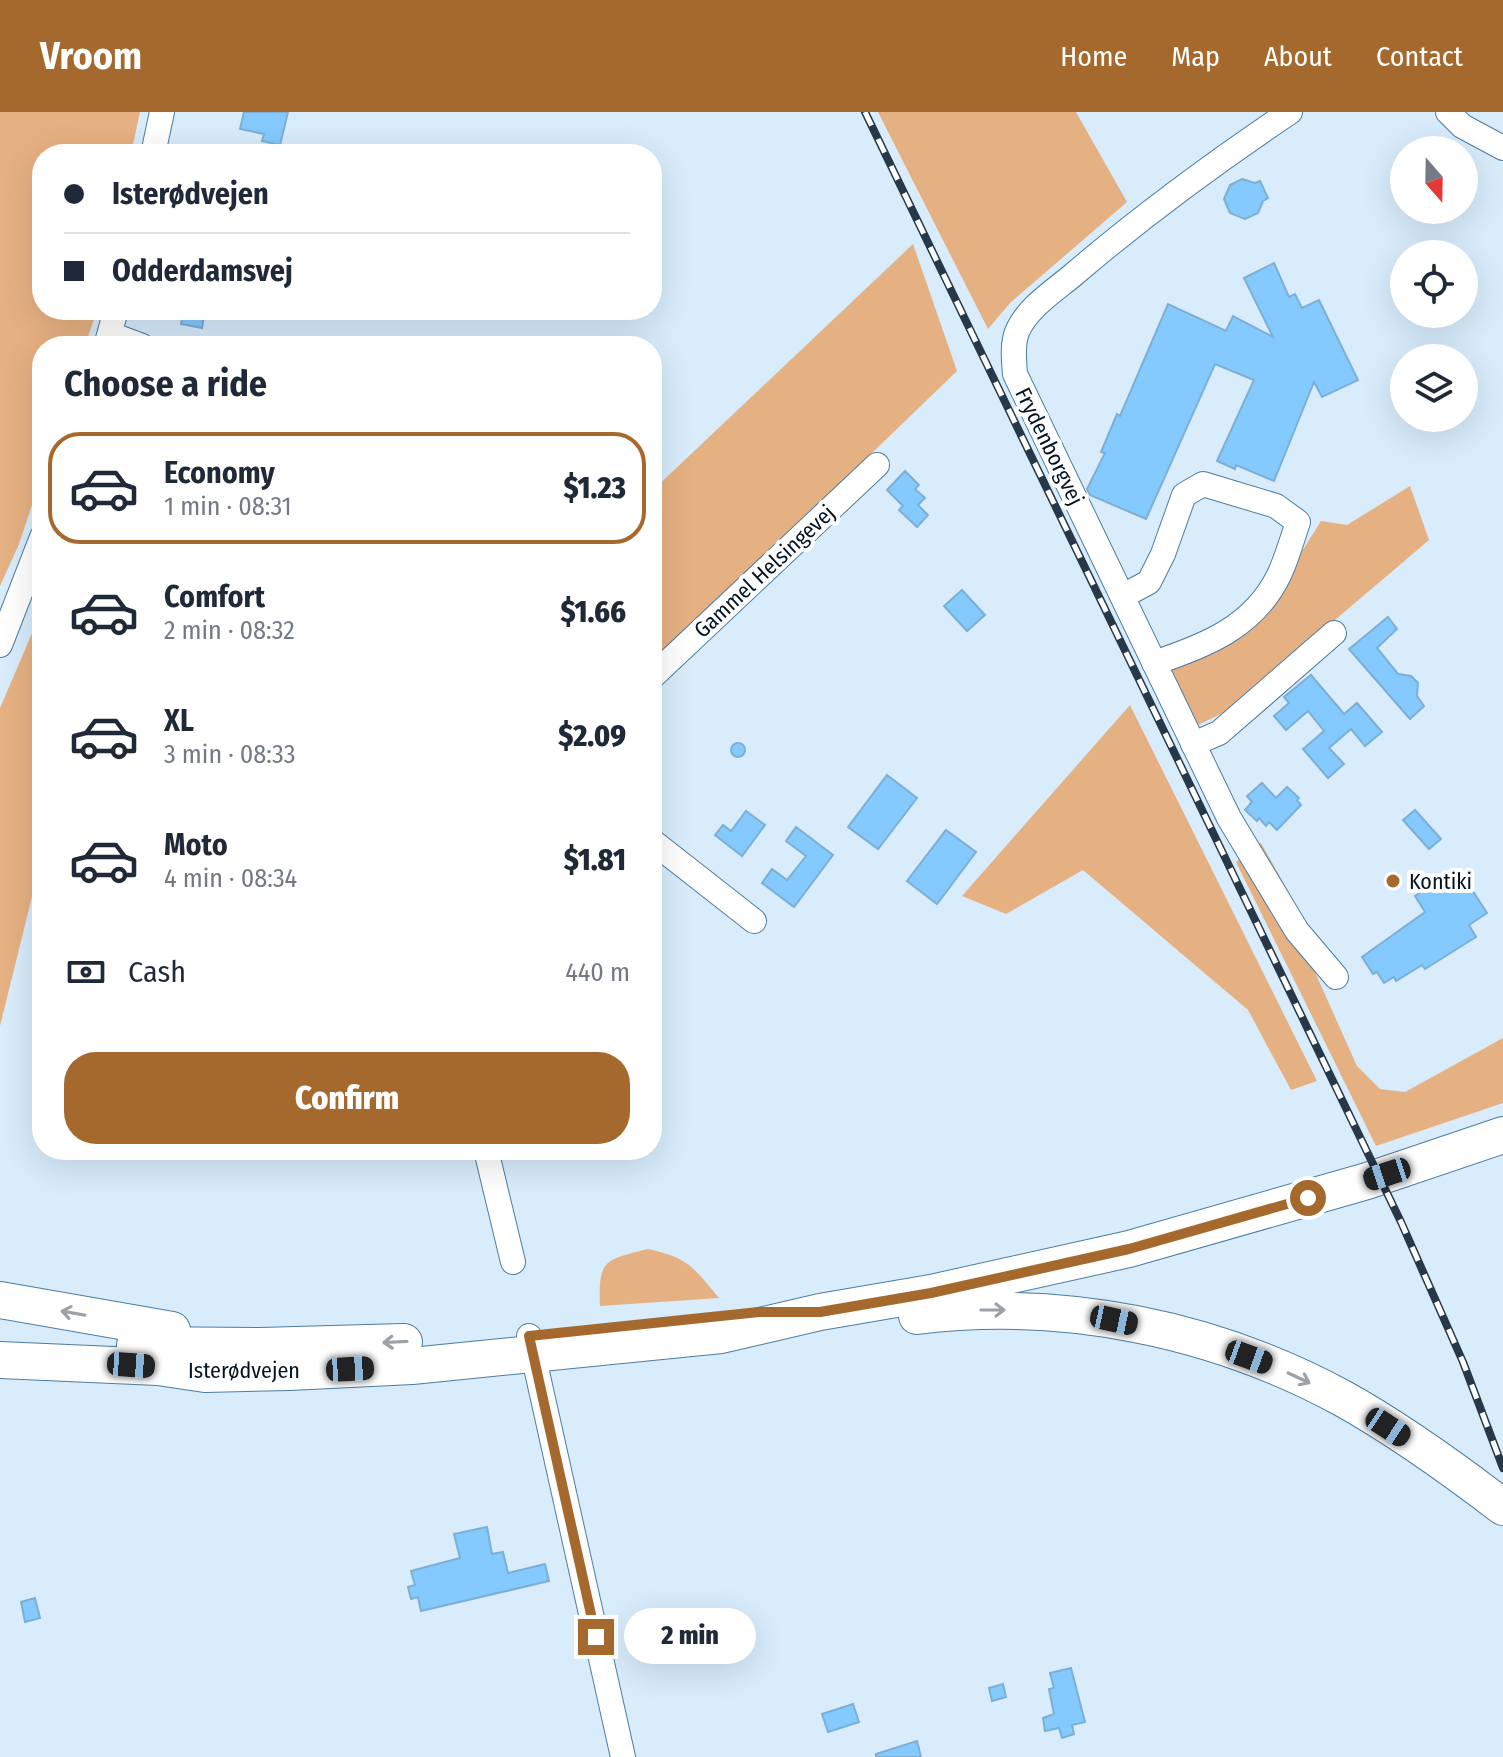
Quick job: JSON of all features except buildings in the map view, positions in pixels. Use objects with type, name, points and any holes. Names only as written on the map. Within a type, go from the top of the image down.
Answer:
[{"type":"highway","points":[[1014,1275],[1084,1244],[1503,1114]]},
{"type":"highway","name":"Isterødvejen","points":[[0,1337],[129,1344],[530,1346],[721,1335],[1129,1249],[1387,1174],[1503,1135]]},
{"type":"highway","points":[[0,1300],[260,1346]]},
{"type":"highway","points":[[721,1335],[792,1331],[993,1309],[1086,1314],[1142,1326],[1198,1339],[1275,1366],[1342,1398],[1456,1470],[1503,1507]]},
{"type":"highway","name":"Isterødvejen","points":[[0,1360],[144,1366],[205,1374],[412,1366],[759,1312],[820,1312]]},
{"type":"highway","points":[[0,1384],[157,1379],[205,1374]]},
{"type":"street","points":[[155,144],[162,112]]},
{"type":"street","name":"Frydenborgvej","points":[[1290,112],[1195,176],[1029,313],[1017,332],[1015,374],[1229,818],[1297,931],[1336,977]]},
{"type":"street","points":[[1448,112],[1462,126],[1503,148]]},
{"type":"street","name":"Gammel Helsingevej","points":[[662,668],[877,465]]},
{"type":"street","points":[[1123,596],[1149,582],[1163,554],[1184,495],[1203,484],[1276,506],[1298,522],[1278,577],[1246,618],[1204,646],[1154,663]]},
{"type":"street","points":[[0,645],[7,612],[32,558]]},
{"type":"street","points":[[1193,744],[1219,733],[1334,633]]},
{"type":"street","points":[[662,849],[754,921]]},
{"type":"street","points":[[488,1160],[513,1262]]},
{"type":"street","points":[[530,1346],[623,1757]]},
{"type":"shaded area","points":[[0,112],[140,112],[133,144],[32,144],[32,320],[94,320],[88,336],[32,336],[32,505],[0,586]]},
{"type":"shaded area","points":[[878,112],[1076,112],[1127,202],[1010,303],[988,329]]},
{"type":"shaded area","points":[[913,244],[957,371],[662,655],[662,482]]},
{"type":"shaded area","points":[[1410,486],[1429,540],[1229,710],[1196,726],[1170,671],[1195,660],[1294,564],[1321,521],[1347,525]]},
{"type":"shaded area","points":[[32,633],[32,896],[0,1026],[0,708]]},
{"type":"shaded area","points":[[1130,705],[1317,1081],[1291,1090],[1248,1010],[1083,870],[1006,914],[962,896]]},
{"type":"shaded area","points":[[1261,843],[1304,919],[1314,970],[1357,1066],[1380,1089],[1405,1092],[1503,1038],[1503,1103],[1376,1146],[1236,862]]},
{"type":"shaded area","points":[[648,1249],[682,1260],[719,1298],[600,1306],[601,1279],[607,1264],[613,1259]]},
{"type":"railway","points":[[865,112],[1401,1222],[1463,1362],[1503,1468]]},
{"type":"place","name":"Kontiki","points":[[1393,881]]},
{"type":"route","points":[[596,1637],[529,1336],[759,1312],[820,1312],[931,1293],[1129,1249],[1308,1198]]}]
